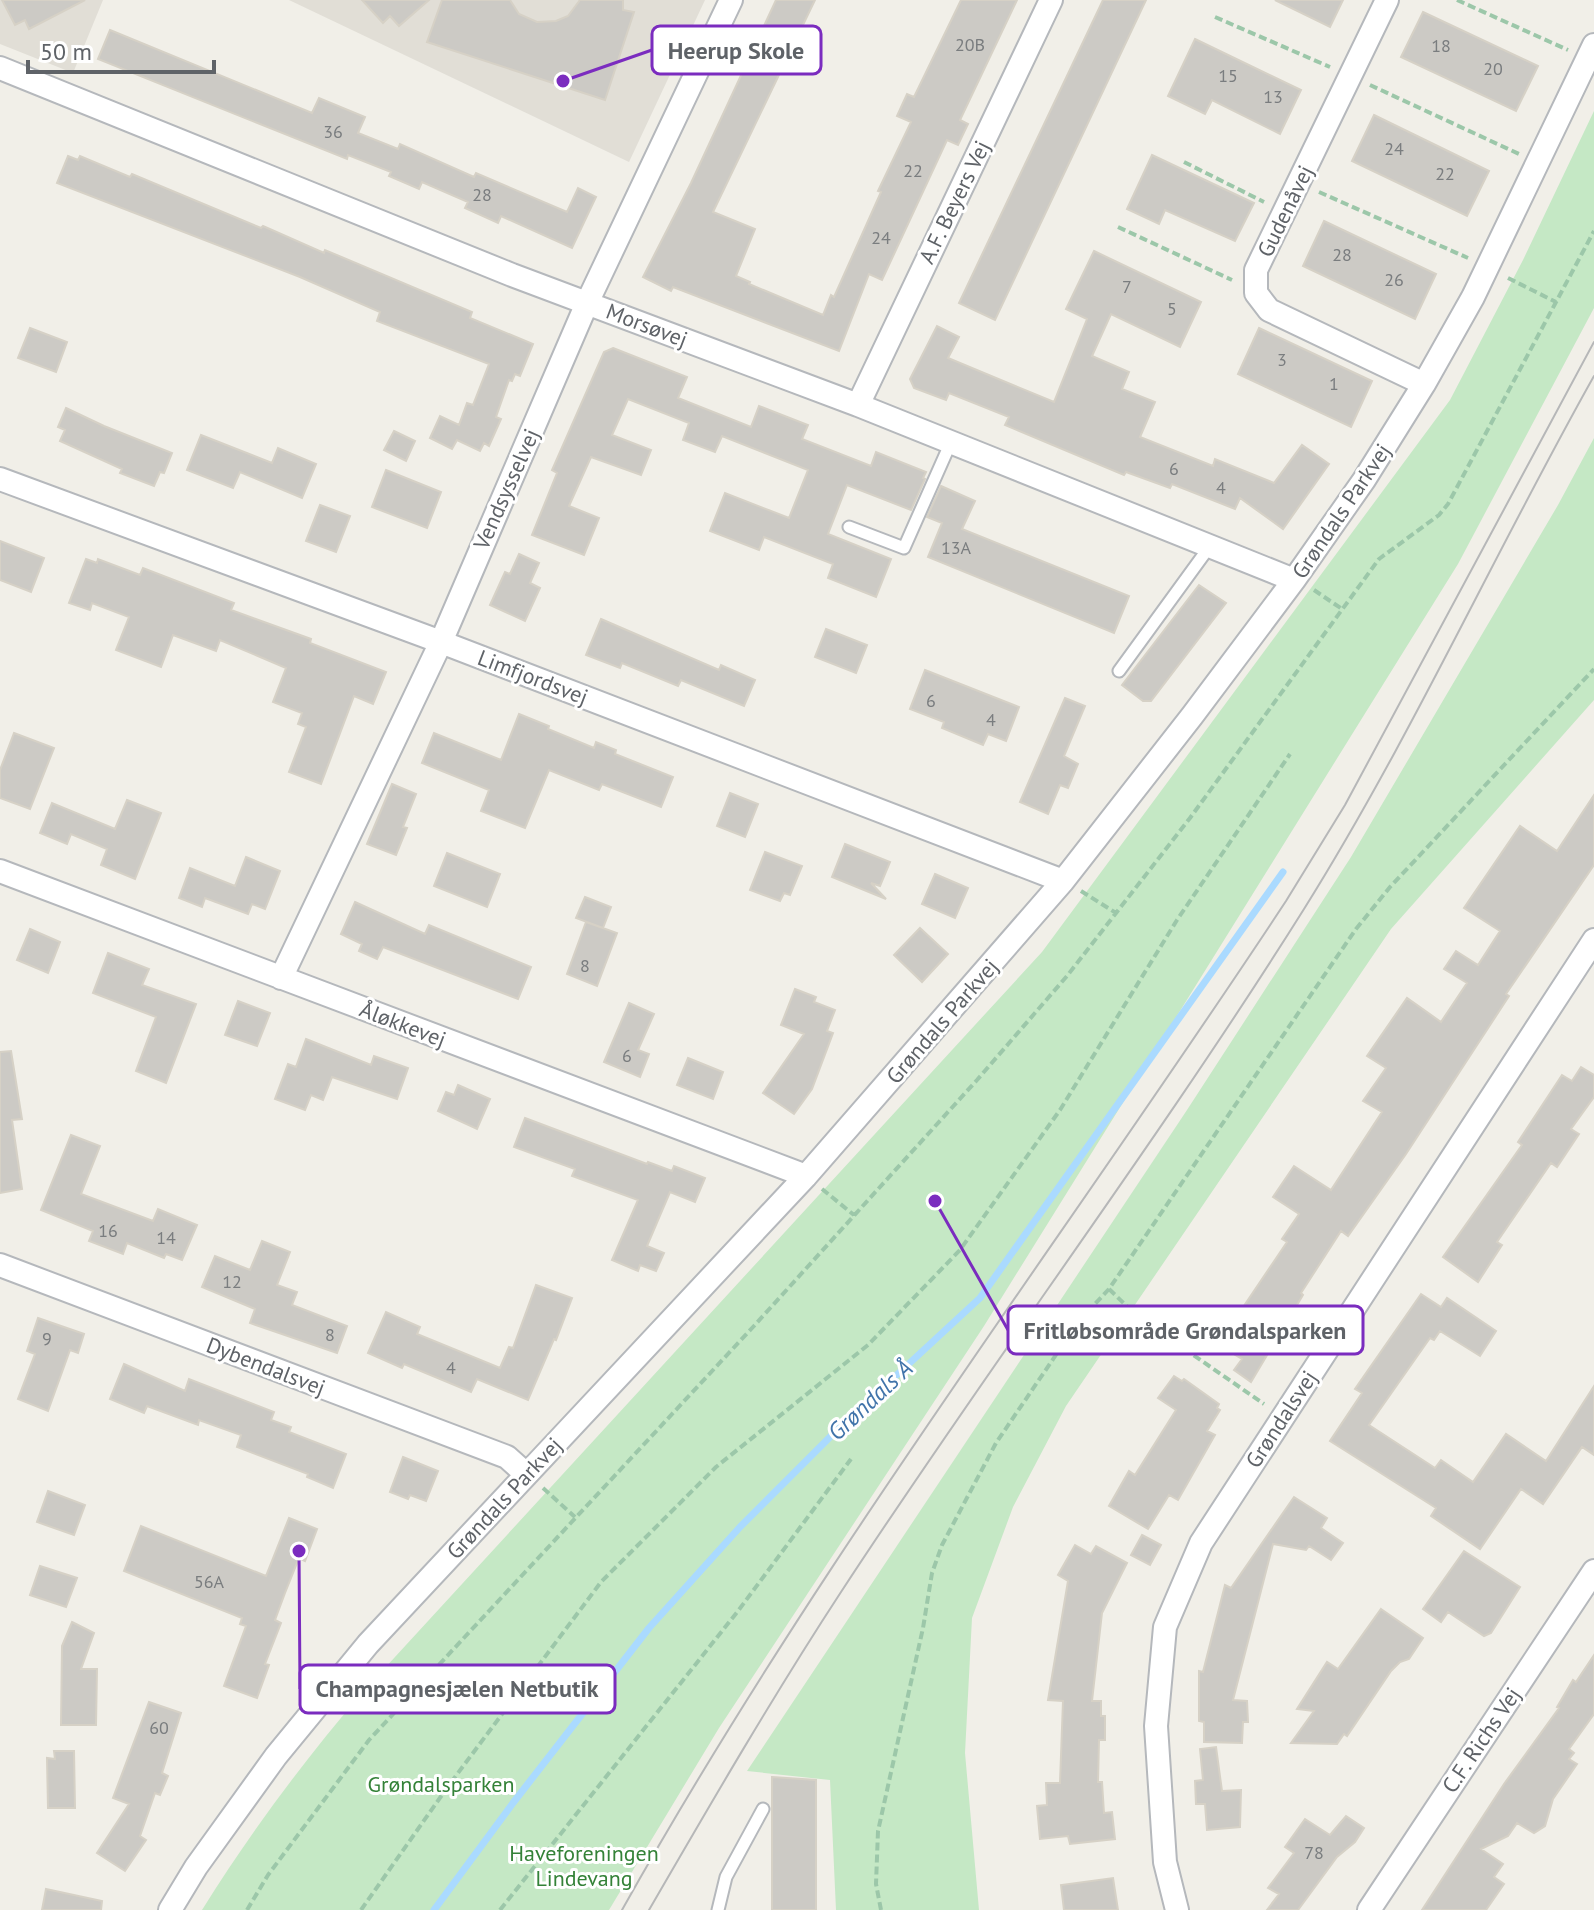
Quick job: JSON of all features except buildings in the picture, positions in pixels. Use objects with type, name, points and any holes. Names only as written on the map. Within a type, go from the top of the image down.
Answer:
[{"type":"street","name":"Vendsysselvej","points":[[281,978],[441,642],[587,303],[731,0]]},
{"type":"street","name":"A.F. Beyers Vej","points":[[858,405],[1051,0]]},
{"type":"street","name":"Gudenåvej","points":[[1256,291],[1256,270],[1387,0]]},
{"type":"street","name":"Grøndals Parkvej","points":[[170,1910],[196,1867],[285,1745],[368,1644],[806,1176],[1063,881],[1294,580],[1364,480],[1424,384],[1487,267],[1594,45]]},
{"type":"street","name":"Morsøvej","points":[[0,68],[587,303],[858,405],[1294,580]]},
{"type":"street","points":[[1256,291],[1269,310],[1424,384]]},
{"type":"street","name":"Limfjordsvej","points":[[0,479],[441,642],[1063,881]]},
{"type":"street","name":"Åløkkevej","points":[[0,871],[806,1176]]},
{"type":"street","name":"Grøndalsvej","points":[[1177,1910],[1165,1862],[1156,1726],[1165,1627],[1201,1543],[1594,940]]},
{"type":"street","name":"Dybendalsvej","points":[[0,1265],[507,1457],[526,1474]]},
{"type":"street","name":"C.F. Richs Vej","points":[[1369,1910],[1594,1571]]},
{"type":"lane","points":[[849,527],[904,548],[951,442]]},
{"type":"lane","points":[[1119,671],[1210,546]]},
{"type":"lane","points":[[718,1910],[726,1877],[763,1809]]},
{"type":"path","points":[[1457,0],[1546,40]]},
{"type":"path","points":[[1215,17],[1520,155],[1536,168]]},
{"type":"path","points":[[1184,162],[1285,212]]},
{"type":"path","points":[[1298,183],[1487,267]]},
{"type":"path","points":[[1118,227],[1256,291]]},
{"type":"path","points":[[247,1910],[268,1875],[369,1740],[854,1215],[1067,976],[1190,818],[1379,559],[1439,515],[1448,504],[1594,231]]},
{"type":"path","points":[[1513,280],[1556,302]]},
{"type":"path","points":[[1294,580],[1342,609]]},
{"type":"path","points":[[881,1910],[876,1884],[878,1831],[923,1628],[932,1573],[942,1545],[996,1443],[1079,1321],[1109,1289],[1365,919],[1390,887],[1594,669]]},
{"type":"path","points":[[361,1910],[449,1785],[601,1582],[716,1467],[868,1345],[960,1250],[1060,1110],[1177,920],[1290,754]]},
{"type":"path","points":[[1063,881],[1116,913]]},
{"type":"path","points":[[806,1176],[854,1215]]},
{"type":"path","points":[[1109,1289],[1137,1316],[1282,1416]]},
{"type":"path","points":[[500,1910],[738,1611],[851,1459]]},
{"type":"path","points":[[548,1493],[575,1517]]},
{"type":"shaded area","points":[[0,0],[103,0],[73,73],[0,44]]},
{"type":"shaded area","points":[[289,0],[705,0],[629,162]]},
{"type":"green space","name":"Grøndalsparken","points":[[1594,111],[1594,308],[1458,564],[984,1326],[719,1728],[609,1910],[202,1910],[278,1799],[361,1694],[1042,952],[1450,400],[1523,260]]},
{"type":"green space","points":[[1594,438],[1594,700],[1391,929],[1066,1406],[1013,1507],[972,1618],[965,1753],[979,1910],[836,1910],[830,1780],[747,1771],[1187,1110],[1351,857],[1558,505]]},
{"type":"waterway","name":"Grøndals Å","points":[[434,1910],[649,1628],[740,1527],[834,1433],[980,1298],[1283,872]]},
{"type":"tram line","points":[[622,1910],[698,1779],[860,1525],[1286,901],[1345,805],[1594,342]]},
{"type":"tram line","points":[[649,1910],[841,1592],[1191,1082],[1304,909],[1417,712],[1594,376]]},
{"type":"place","name":"Heerup Skole","points":[[563,81]]},
{"type":"place","name":"Fritløbsområde Grøndalsparken","points":[[935,1201]]},
{"type":"place","name":"Champagnesjælen Netbutik","points":[[299,1551]]},
{"type":"park label","name":"Haveforeningen Lindevang","points":[[584,1866]]}]
